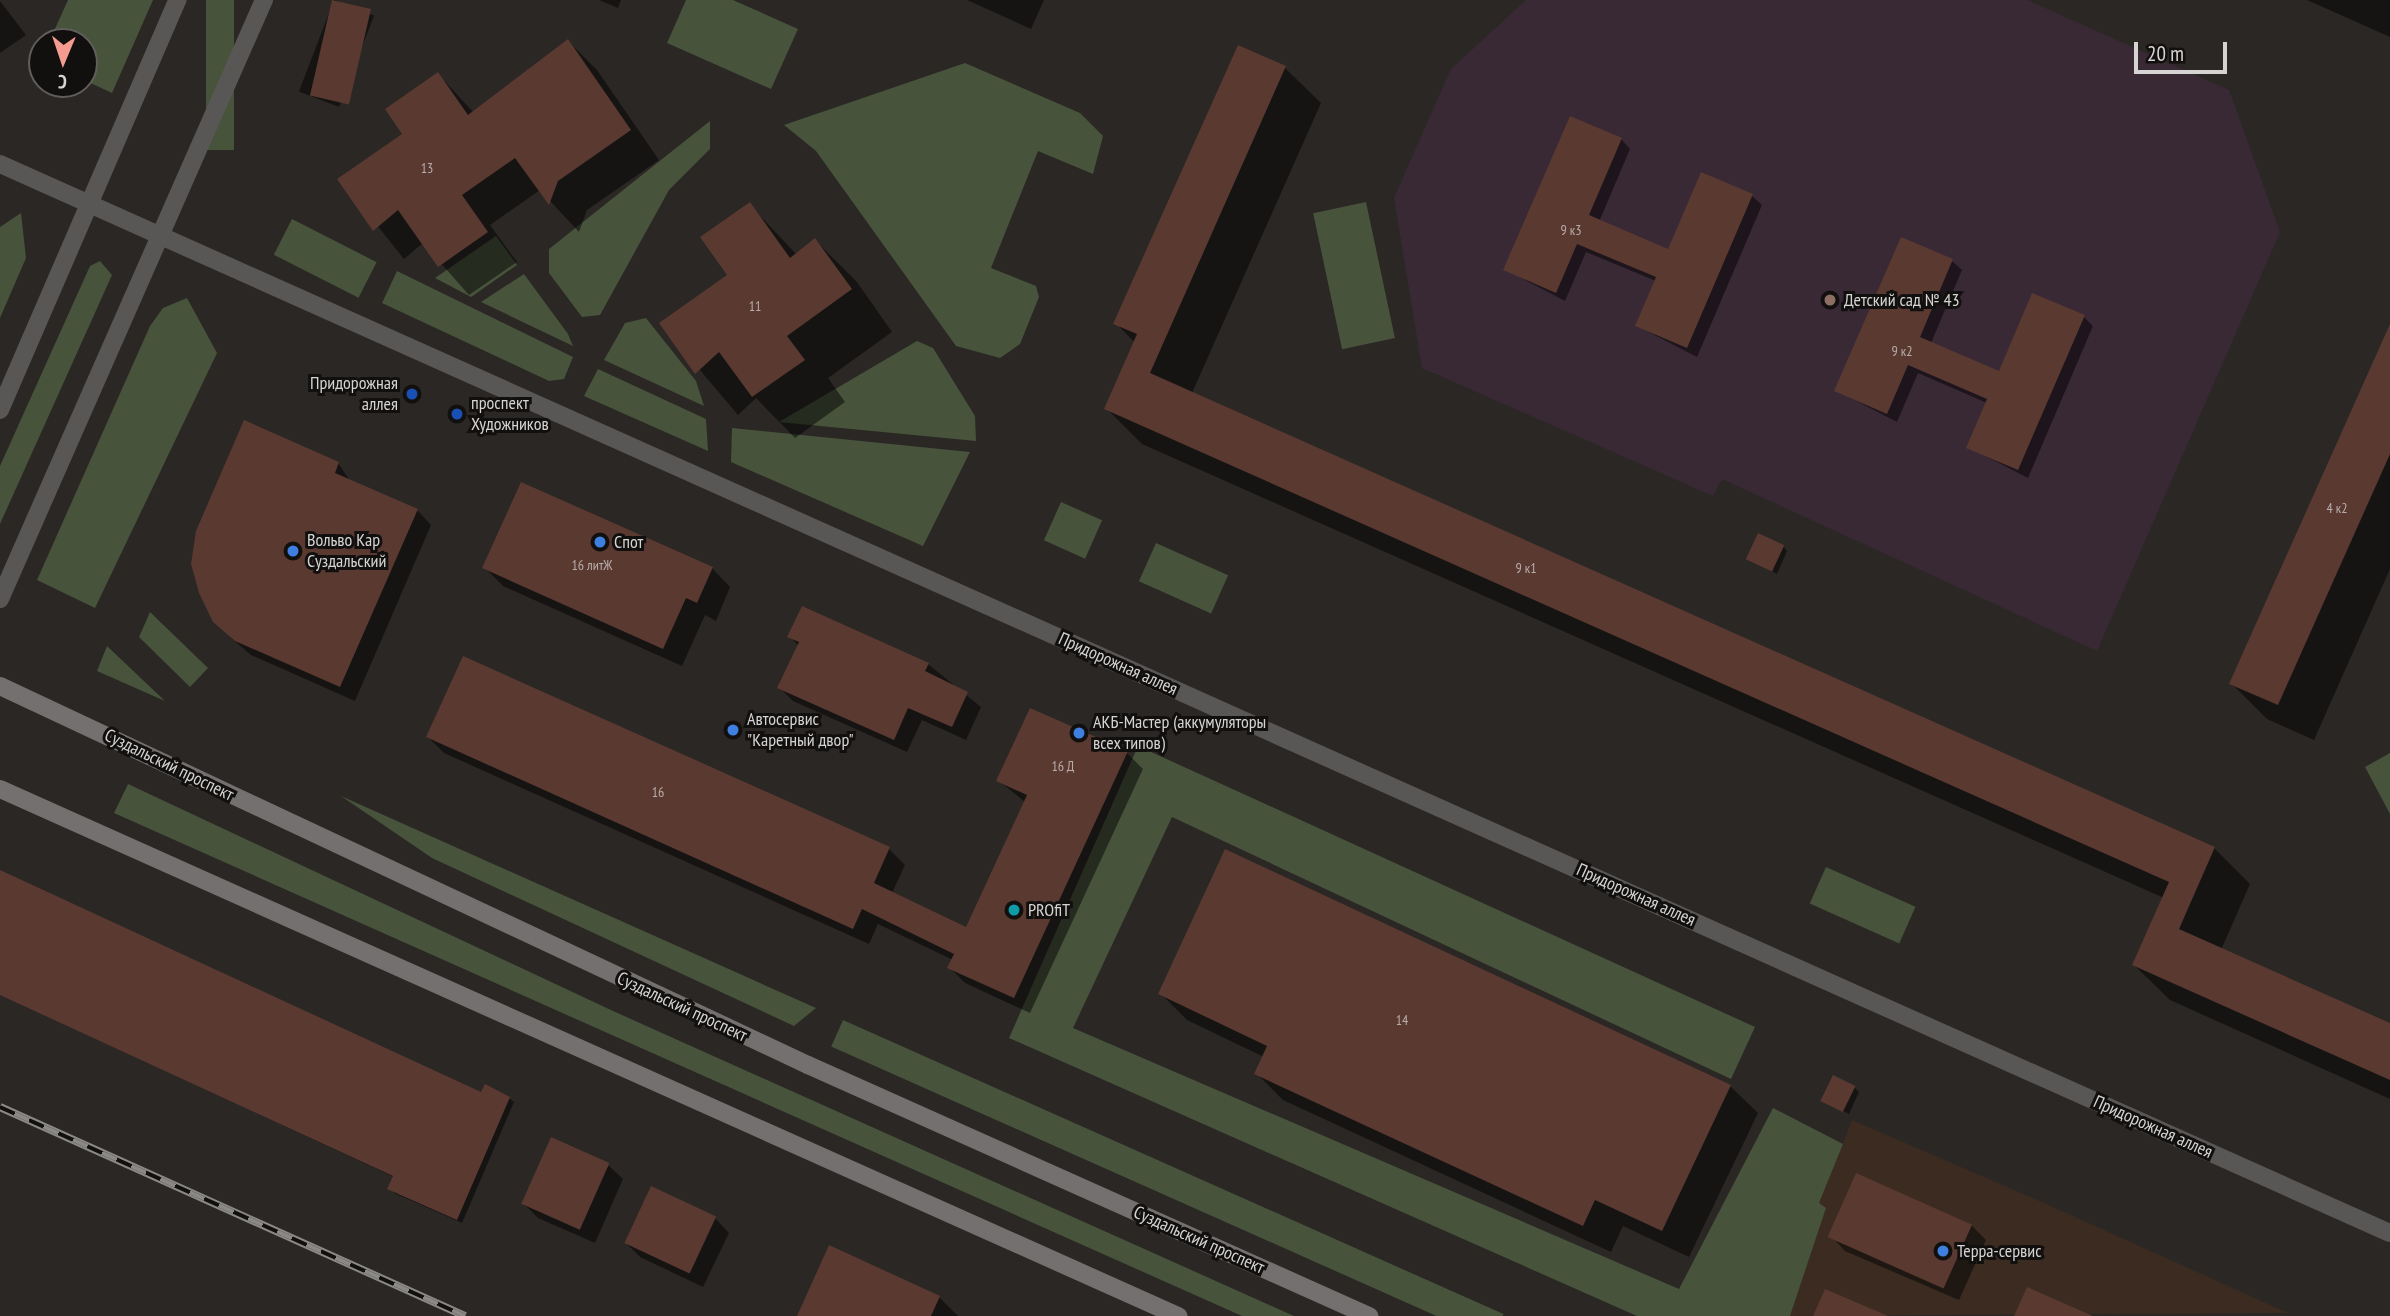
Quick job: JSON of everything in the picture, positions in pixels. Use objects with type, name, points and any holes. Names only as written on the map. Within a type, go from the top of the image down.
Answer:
[{"type":"main road","name":"Суздальский проспект","points":[[0,686],[796,1059],[1369,1316]]},
{"type":"main road","points":[[0,789],[1178,1316]]},
{"type":"street","points":[[0,410],[87,203],[177,0]]},
{"type":"street","points":[[0,599],[264,0]]},
{"type":"street","name":"Придорожная аллея","points":[[0,164],[2390,1233]]},
{"type":"shaded area","name":"Детский сад № 43","points":[[1526,0],[2027,0],[2229,90],[2280,232],[2097,651],[1722,479],[1713,496],[1422,368],[1394,198],[1451,69]]},
{"type":"shaded area","points":[[1852,1120],[2288,1313],[1790,1316],[1826,1208],[1819,1203]]},
{"type":"green space","points":[[68,0],[153,0],[112,93],[98,86],[98,28],[55,28]]},
{"type":"green space","points":[[206,0],[234,0],[234,150],[206,150]]},
{"type":"green space","points":[[686,0],[733,0],[798,29],[771,89],[667,43]]},
{"type":"green space","points":[[965,63],[1080,113],[1103,136],[1093,174],[1038,151],[991,268],[1036,286],[1039,297],[1020,344],[1000,358],[956,346],[816,151],[784,125]]},
{"type":"green space","points":[[710,121],[710,149],[669,190],[600,315],[582,317],[549,273],[549,249]]},
{"type":"green space","points":[[1366,202],[1395,338],[1342,349],[1313,213]]},
{"type":"green space","points":[[21,213],[26,258],[0,318],[0,227]]},
{"type":"green space","points":[[292,219],[377,262],[358,298],[274,255]]},
{"type":"green space","points":[[496,236],[517,265],[471,297],[435,278]]},
{"type":"green space","points":[[100,261],[112,275],[0,524],[0,466],[90,266]]},
{"type":"green space","points":[[397,271],[573,357],[564,379],[549,381],[382,303]]},
{"type":"green space","points":[[524,274],[568,334],[573,346],[481,302]]},
{"type":"green space","points":[[187,298],[217,353],[95,608],[37,580],[150,326],[163,308]]},
{"type":"green space","points":[[646,318],[696,381],[704,406],[604,360],[625,323]]},
{"type":"green space","points":[[917,341],[933,348],[975,416],[976,441],[779,422]]},
{"type":"green space","points":[[598,369],[706,419],[708,451],[584,396]]},
{"type":"green space","points":[[732,428],[970,452],[923,546],[731,462]]},
{"type":"green space","points":[[1061,502],[1102,520],[1085,559],[1044,540]]},
{"type":"green space","points":[[1156,543],[1228,575],[1211,614],[1139,581]]},
{"type":"green space","points":[[150,612],[208,668],[190,687],[139,637]]},
{"type":"green space","points":[[107,646],[165,701],[97,671]]},
{"type":"green space","points":[[1138,746],[1755,1027],[1731,1079],[1172,817],[1073,1028],[1679,1289],[1773,1108],[1843,1144],[1819,1203],[1826,1208],[1790,1316],[1637,1316],[1009,1038]]},
{"type":"green space","points":[[2390,753],[2390,814],[2365,767]]},
{"type":"green space","points":[[128,784],[613,1011],[1294,1316],[1242,1316],[114,813]]},
{"type":"green space","points":[[341,796],[816,1008],[794,1026],[432,858]]},
{"type":"green space","points":[[1826,867],[1916,907],[1899,943],[1810,904]]},
{"type":"green space","points":[[843,1020],[1503,1314],[1437,1316],[831,1046]]},
{"type":"building","points":[[332,0],[371,9],[349,104],[310,95]]},
{"type":"building","points":[[568,39],[631,130],[558,181],[549,205],[515,158],[462,195],[488,232],[438,267],[398,210],[373,231],[337,179],[402,134],[385,109],[438,72],[468,115]]},
{"type":"building","points":[[1238,45],[1286,66],[1150,373],[2215,847],[2179,929],[2390,1023],[2390,1080],[2132,965],[2169,882],[1104,409],[1137,334],[1113,324]]},
{"type":"building","points":[[1570,116],[1622,138],[1589,215],[1668,249],[1701,172],[1753,194],[1687,348],[1635,326],[1656,277],[1577,244],[1556,293],[1503,270]]},
{"type":"building","points":[[750,202],[790,258],[815,238],[852,289],[787,336],[805,360],[752,397],[719,352],[695,374],[659,323],[727,275],[700,237]]},
{"type":"building","points":[[1901,237],[1953,259],[1920,337],[1999,371],[2032,293],[2085,315],[2018,470],[1966,448],[1987,399],[1908,365],[1887,414],[1834,391]]},
{"type":"building","points":[[2390,324],[2390,454],[2278,705],[2229,684]]},
{"type":"building","points":[[244,420],[339,462],[335,473],[418,509],[340,687],[235,641],[213,622],[199,593],[191,564],[196,531]]},
{"type":"building","points":[[521,482],[713,567],[697,603],[686,598],[663,649],[482,568]]},
{"type":"building","points":[[1758,533],[1784,545],[1772,572],[1746,559]]},
{"type":"building","points":[[802,606],[929,663],[925,671],[968,692],[952,727],[908,708],[894,740],[777,688],[799,642],[787,637]]},
{"type":"building","points":[[463,656],[890,847],[874,883],[966,927],[1027,795],[996,781],[1030,708],[1128,751],[1014,998],[947,968],[954,954],[862,909],[853,929],[426,737]]},
{"type":"building","points":[[1225,849],[1731,1085],[1662,1231],[1595,1200],[1583,1226],[1254,1074],[1267,1046],[1158,994]]},
{"type":"building","points":[[0,870],[481,1092],[485,1084],[510,1097],[457,1220],[387,1189],[393,1176],[0,995]]},
{"type":"building","points":[[1833,1075],[1855,1086],[1843,1112],[1820,1101]]},
{"type":"building","points":[[551,1137],[609,1163],[580,1230],[521,1204]]},
{"type":"building","points":[[1856,1173],[1972,1225],[1944,1289],[1828,1237]]},
{"type":"building","points":[[651,1186],[716,1216],[690,1274],[624,1243]]},
{"type":"building","points":[[829,1245],[940,1296],[931,1316],[797,1316]]},
{"type":"building","points":[[2027,1287],[2093,1316],[2014,1316]]},
{"type":"building","points":[[1825,1289],[1888,1316],[1813,1316]]},
{"type":"railway","points":[[0,1107],[465,1316]]},
{"type":"place","name":"Детский сад № 43","points":[[1830,300]]},
{"type":"place","name":"Придорожная аллея","points":[[412,394]]},
{"type":"place","name":"проспект Художников","points":[[457,414]]},
{"type":"place","name":"Спот","points":[[600,542]]},
{"type":"place","name":"Вольво Кар Суздальский","points":[[293,551]]},
{"type":"place","name":"Автосервис \"Каретный двор\"","points":[[733,730]]},
{"type":"place","name":"АКБ-Мастер (аккумуляторы всех типов)","points":[[1079,733]]},
{"type":"place","name":"PROfiT","points":[[1014,910]]},
{"type":"place","name":"Терра-сервис","points":[[1943,1251]]}]
